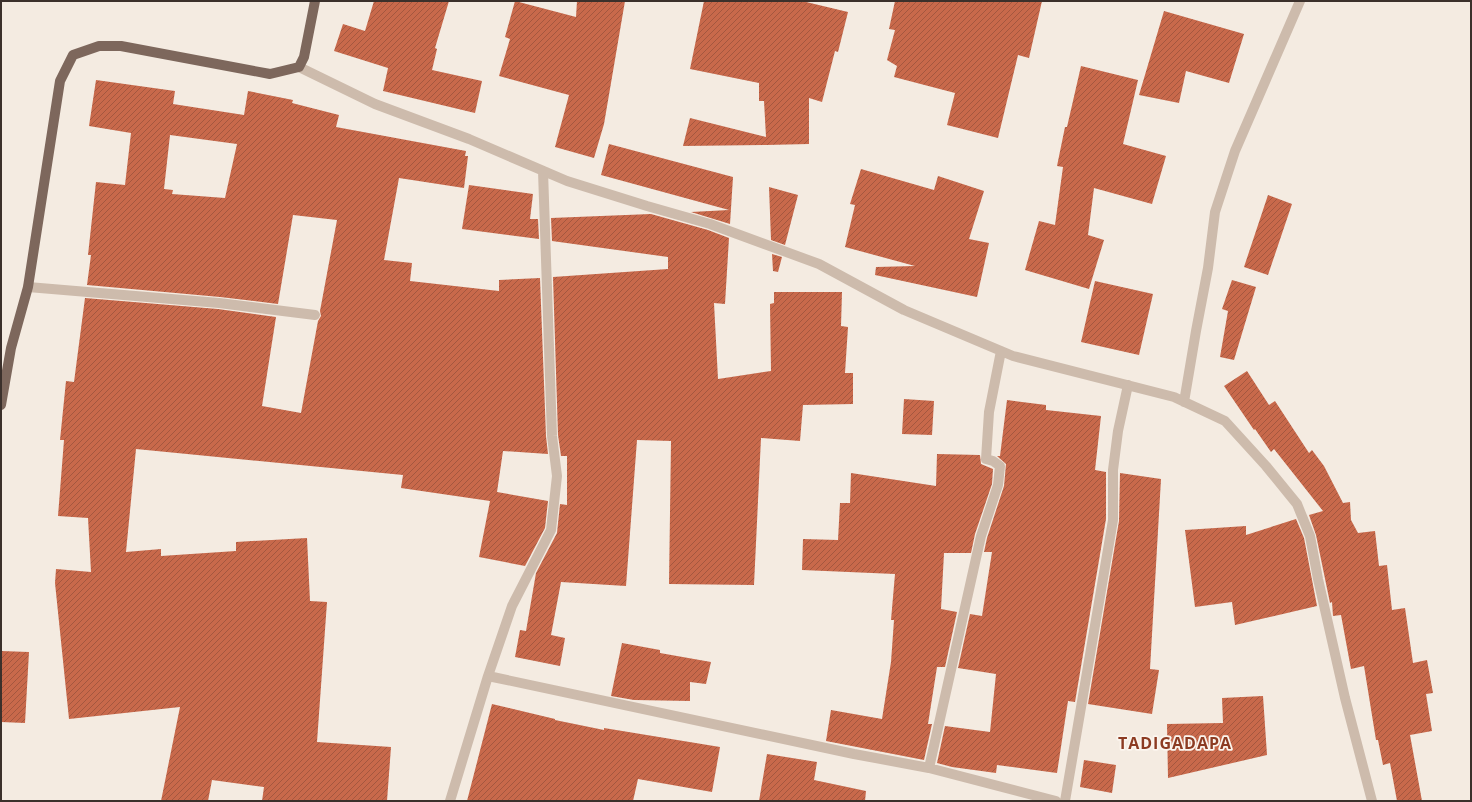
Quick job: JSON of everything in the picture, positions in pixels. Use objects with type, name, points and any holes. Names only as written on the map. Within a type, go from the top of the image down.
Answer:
[{"type":"main road","points":[[1,405],[11,348],[28,287],[60,81],[73,55],[99,46],[121,46],[270,74],[299,67],[304,57],[315,1]]},
{"type":"street","points":[[1184,402],[1208,268],[1215,212],[1235,151],[1300,1]]},
{"type":"street","points":[[299,67],[375,104],[469,139],[567,181],[632,202],[710,224],[819,264],[904,310],[1013,356],[1174,397],[1225,421],[1266,466],[1297,504],[1310,536],[1318,579],[1345,698],[1372,801]]},
{"type":"street","points":[[450,801],[488,676],[512,606],[550,530],[556,476],[552,436],[543,171]]},
{"type":"street","points":[[28,287],[219,303],[315,315]]},
{"type":"street","points":[[929,768],[981,536],[998,485],[1000,466],[993,461],[986,459],[989,412],[1001,351]]},
{"type":"street","points":[[1065,801],[1110,542],[1113,520],[1113,470],[1118,432],[1128,385]]},
{"type":"street","points":[[488,676],[846,753],[929,768],[1056,801]]},
{"type":"building","points":[[374,1],[449,1],[435,48],[437,49],[432,70],[482,81],[475,113],[383,91],[388,68],[334,51],[343,24],[365,31]]},
{"type":"building","points":[[515,1],[576,17],[577,1],[625,1],[604,124],[594,158],[555,147],[569,95],[499,76],[510,39],[505,37]]},
{"type":"building","points":[[704,1],[802,1],[848,12],[838,52],[835,51],[822,102],[809,98],[809,144],[683,146],[690,118],[766,137],[764,101],[759,101],[759,83],[690,69]]},
{"type":"building","points":[[895,1],[1042,1],[1029,58],[1018,55],[998,138],[947,125],[955,93],[894,77],[897,66],[887,60],[895,30],[889,29]]},
{"type":"building","points":[[1164,11],[1244,34],[1229,83],[1186,71],[1179,103],[1139,95]]},
{"type":"building","points":[[1081,66],[1138,80],[1123,144],[1166,156],[1152,204],[1094,188],[1088,235],[1104,240],[1089,289],[1025,270],[1039,221],[1055,225],[1063,167],[1057,166],[1065,127],[1067,127]]},
{"type":"building","points":[[96,80],[175,91],[173,104],[244,115],[248,91],[293,100],[292,103],[339,115],[336,127],[466,151],[465,156],[468,156],[464,188],[399,178],[384,260],[412,263],[410,281],[499,291],[499,280],[540,278],[548,454],[503,451],[497,492],[548,501],[545,528],[525,566],[479,557],[490,501],[401,488],[403,475],[136,449],[126,552],[161,549],[161,556],[236,551],[236,542],[307,538],[310,601],[327,602],[317,742],[391,747],[387,801],[262,801],[264,787],[212,780],[208,801],[161,801],[180,707],[69,719],[55,583],[56,569],[91,572],[88,518],[58,516],[64,440],[60,440],[66,381],[74,382],[85,298],[218,309],[276,317],[262,406],[301,413],[318,321],[321,316],[320,311],[337,220],[293,215],[278,304],[220,297],[87,285],[91,255],[88,255],[96,182],[125,185],[131,133],[89,126]],"holes":[[[170,135],[237,144],[225,198],[172,194],[173,190],[164,189]]]},
{"type":"building","points":[[609,144],[733,177],[730,224],[691,212],[729,210],[601,175]]},
{"type":"building","points":[[861,169],[934,190],[938,176],[984,191],[969,239],[989,243],[977,297],[875,275],[876,267],[915,266],[845,247],[855,205],[850,204]]},
{"type":"building","points":[[469,185],[533,194],[530,219],[538,219],[539,239],[462,229]]},
{"type":"building","points":[[769,187],[798,195],[785,245],[771,240]]},
{"type":"building","points":[[1268,195],[1292,204],[1268,275],[1244,267]]},
{"type":"building","points":[[651,214],[708,230],[729,238],[725,304],[714,303],[718,379],[771,371],[770,304],[774,303],[774,292],[842,292],[841,326],[848,327],[845,373],[853,373],[853,404],[803,405],[800,441],[761,438],[754,585],[669,584],[671,441],[637,440],[626,586],[561,582],[551,635],[565,638],[560,666],[515,657],[520,630],[526,631],[536,573],[557,533],[560,504],[567,505],[567,456],[561,456],[558,435],[553,277],[668,269],[668,257],[552,241],[551,218]]},
{"type":"building","points":[[772,254],[782,257],[778,272],[773,271]]},
{"type":"building","points":[[1232,280],[1256,287],[1234,360],[1220,357],[1228,311],[1222,309]]},
{"type":"building","points":[[1095,281],[1153,294],[1139,355],[1081,342]]},
{"type":"building","points":[[1247,371],[1269,405],[1275,401],[1309,453],[1312,450],[1324,466],[1343,503],[1350,502],[1351,520],[1358,533],[1375,531],[1379,566],[1387,565],[1392,610],[1405,608],[1413,663],[1427,660],[1433,693],[1426,694],[1432,731],[1410,735],[1422,801],[1397,801],[1390,763],[1383,765],[1378,740],[1376,740],[1364,666],[1351,669],[1341,615],[1333,616],[1332,602],[1330,603],[1316,535],[1309,515],[1323,511],[1274,449],[1271,452],[1224,386]]},
{"type":"building","points":[[904,399],[934,401],[932,435],[902,434]]},
{"type":"building","points":[[1007,400],[1046,405],[1046,410],[1101,416],[1095,470],[1106,472],[1106,519],[1075,702],[1068,701],[1057,773],[997,765],[996,773],[952,767],[937,763],[945,726],[990,732],[996,674],[958,668],[970,614],[982,616],[992,552],[984,552],[1004,486],[1006,464],[997,456],[1000,456]]},
{"type":"building","points":[[937,454],[980,455],[981,464],[993,469],[992,484],[975,534],[971,553],[944,553],[941,609],[957,612],[945,667],[937,667],[928,724],[932,724],[924,760],[826,741],[831,710],[882,719],[891,662],[894,620],[891,620],[895,574],[802,570],[803,539],[838,540],[840,503],[850,503],[851,473],[936,486]]},
{"type":"building","points":[[1120,473],[1161,479],[1150,669],[1159,670],[1152,714],[1088,704],[1119,521]]},
{"type":"building","points":[[1296,519],[1304,538],[1317,606],[1235,625],[1232,602],[1195,607],[1185,530],[1246,526],[1246,535]]},
{"type":"building","points":[[622,643],[660,650],[660,653],[711,662],[706,684],[690,682],[690,701],[634,700],[611,696]]},
{"type":"building","points":[[1,651],[29,652],[25,723],[1,722]]},
{"type":"building","points":[[1263,696],[1267,755],[1168,778],[1167,724],[1223,723],[1222,698]]},
{"type":"building","points":[[492,704],[555,720],[604,730],[604,728],[720,747],[712,792],[638,779],[633,801],[467,801]]},
{"type":"building","points":[[767,754],[817,762],[814,780],[866,791],[865,801],[759,801]]},
{"type":"building","points":[[1084,760],[1116,765],[1112,793],[1080,787]]},
{"type":"district","name":"TADIGADAPA","points":[[1175,743]]}]
